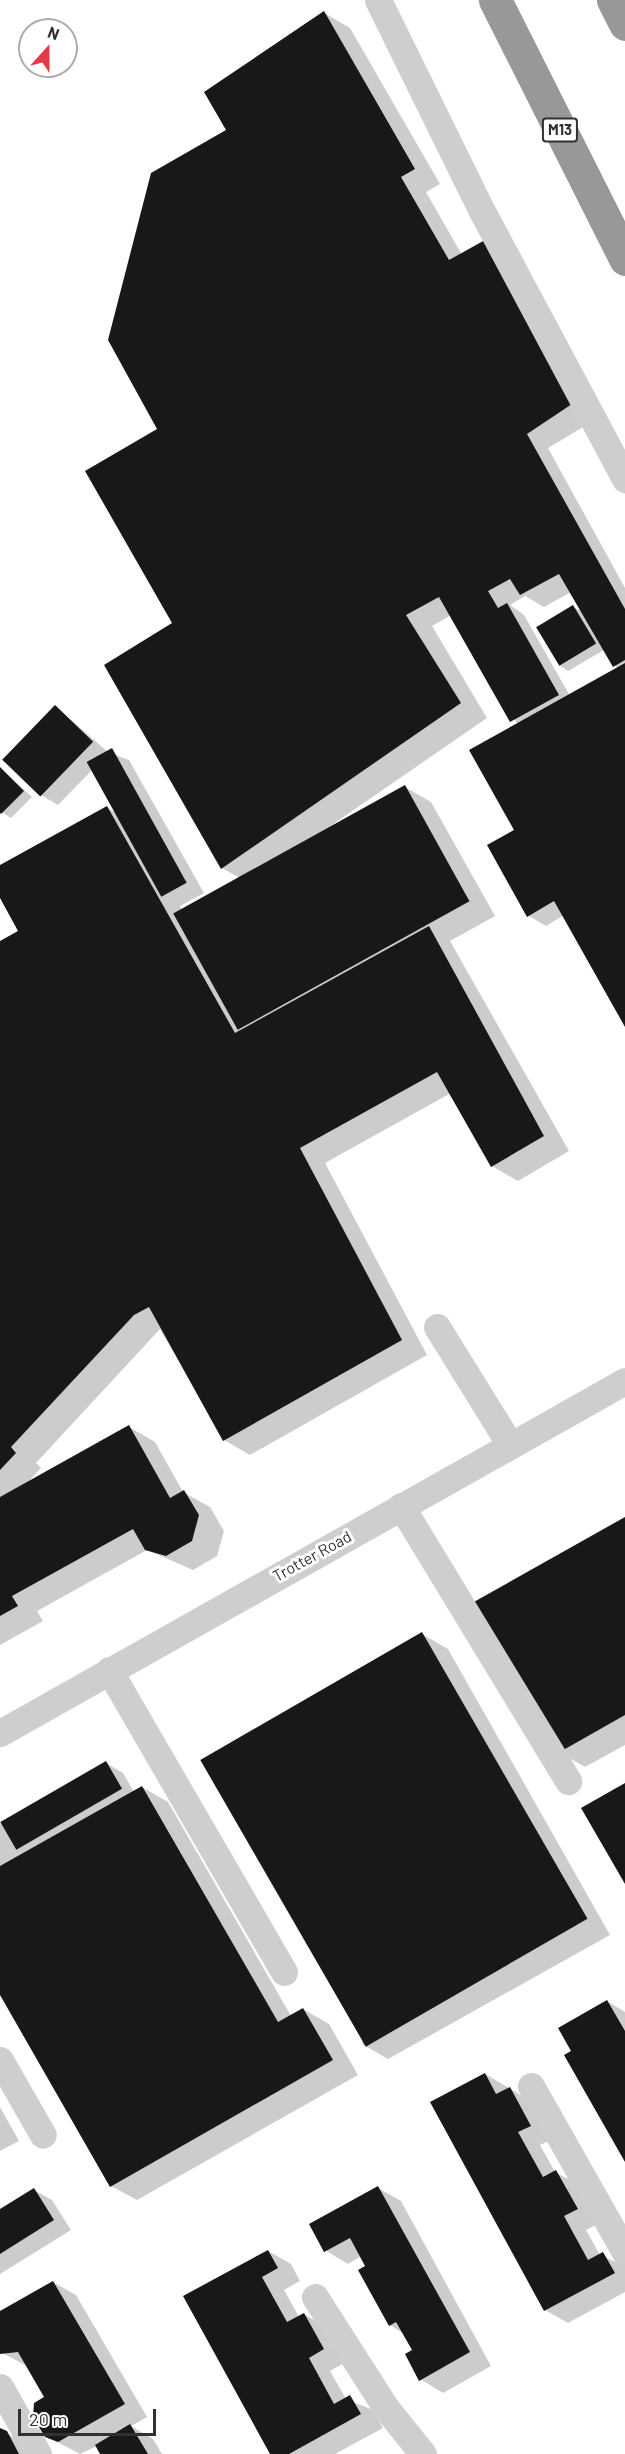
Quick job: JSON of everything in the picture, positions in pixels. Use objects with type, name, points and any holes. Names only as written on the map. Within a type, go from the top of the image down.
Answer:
[{"type":"highway","name":"M13","points":[[495,0],[625,259]]},
{"type":"highway","points":[[613,0],[625,24]]},
{"type":"lane","points":[[378,0],[483,213],[625,479]]},
{"type":"lane","points":[[437,1327],[509,1443]]},
{"type":"lane","name":"Trotter Road","points":[[0,1732],[509,1443],[625,1381]]},
{"type":"lane","points":[[401,1506],[568,1781]]},
{"type":"lane","points":[[109,1670],[284,1972]]},
{"type":"lane","points":[[0,2060],[43,2135]]},
{"type":"lane","points":[[531,2086],[625,2252]]},
{"type":"lane","points":[[315,2297],[386,2408],[423,2454]]},
{"type":"lane","points":[[0,2386],[38,2454]]},
{"type":"building","points":[[324,11],[415,169],[401,177],[449,260],[485,240],[575,402],[527,434],[625,609],[625,660],[613,667],[559,574],[520,595],[510,579],[488,591],[498,608],[507,603],[559,695],[510,722],[439,597],[406,615],[461,703],[221,869],[104,665],[172,623],[85,471],[157,429],[108,340],[151,173],[226,130],[204,92]]},
{"type":"building","points":[[573,605],[596,644],[559,666],[536,627]]},
{"type":"building","points":[[625,663],[625,1027],[554,901],[527,917],[487,845],[514,830],[469,750]]},
{"type":"building","points":[[55,705],[93,742],[40,796],[2,760]]},
{"type":"building","points":[[112,748],[187,883],[161,897],[87,762]]},
{"type":"building","points":[[0,767],[24,791],[1,814],[0,813]]},
{"type":"building","points":[[405,785],[469,901],[238,1030],[173,913]]},
{"type":"building","points":[[107,806],[235,1033],[429,926],[544,1136],[491,1167],[437,1072],[300,1148],[402,1340],[223,1441],[149,1307],[134,1315],[11,1447],[16,1453],[0,1470],[0,941],[18,931],[0,898],[0,865]]},
{"type":"building","points":[[129,1425],[170,1498],[184,1490],[199,1515],[192,1541],[166,1556],[145,1550],[133,1529],[12,1596],[18,1606],[0,1616],[0,1497]]},
{"type":"building","points":[[625,1517],[625,1715],[558,1753],[472,1603]]},
{"type":"building","points":[[422,1632],[588,1919],[366,2047],[200,1760]]},
{"type":"building","points":[[106,1761],[122,1789],[16,1850],[0,1822]]},
{"type":"building","points":[[625,1783],[625,1884],[581,1808]]},
{"type":"building","points":[[142,1786],[278,2022],[303,2008],[333,2060],[110,2187],[0,1995],[0,1866]]},
{"type":"building","points":[[607,2000],[625,2031],[625,2162],[564,2055],[571,2051],[558,2028]]},
{"type":"building","points":[[485,2073],[496,2094],[510,2087],[531,2126],[518,2132],[543,2177],[556,2170],[578,2209],[564,2216],[588,2260],[603,2252],[615,2273],[544,2311],[430,2102]]},
{"type":"building","points":[[378,2186],[470,2352],[419,2381],[405,2354],[412,2350],[396,2322],[389,2326],[358,2270],[365,2266],[350,2238],[324,2252],[309,2224]]},
{"type":"building","points":[[34,2188],[54,2220],[0,2254],[0,2209]]},
{"type":"building","points":[[268,2250],[278,2268],[262,2277],[287,2322],[304,2313],[324,2349],[309,2358],[334,2404],[350,2395],[361,2414],[289,2454],[270,2454],[183,2296]]},
{"type":"building","points":[[53,2281],[125,2404],[58,2442],[45,2437],[33,2417],[34,2403],[44,2397],[18,2352],[0,2354],[0,2311]]},
{"type":"building","points":[[130,2424],[148,2454],[100,2454],[95,2445]]},
{"type":"building","points":[[0,2428],[7,2431],[19,2454],[0,2454]]}]
